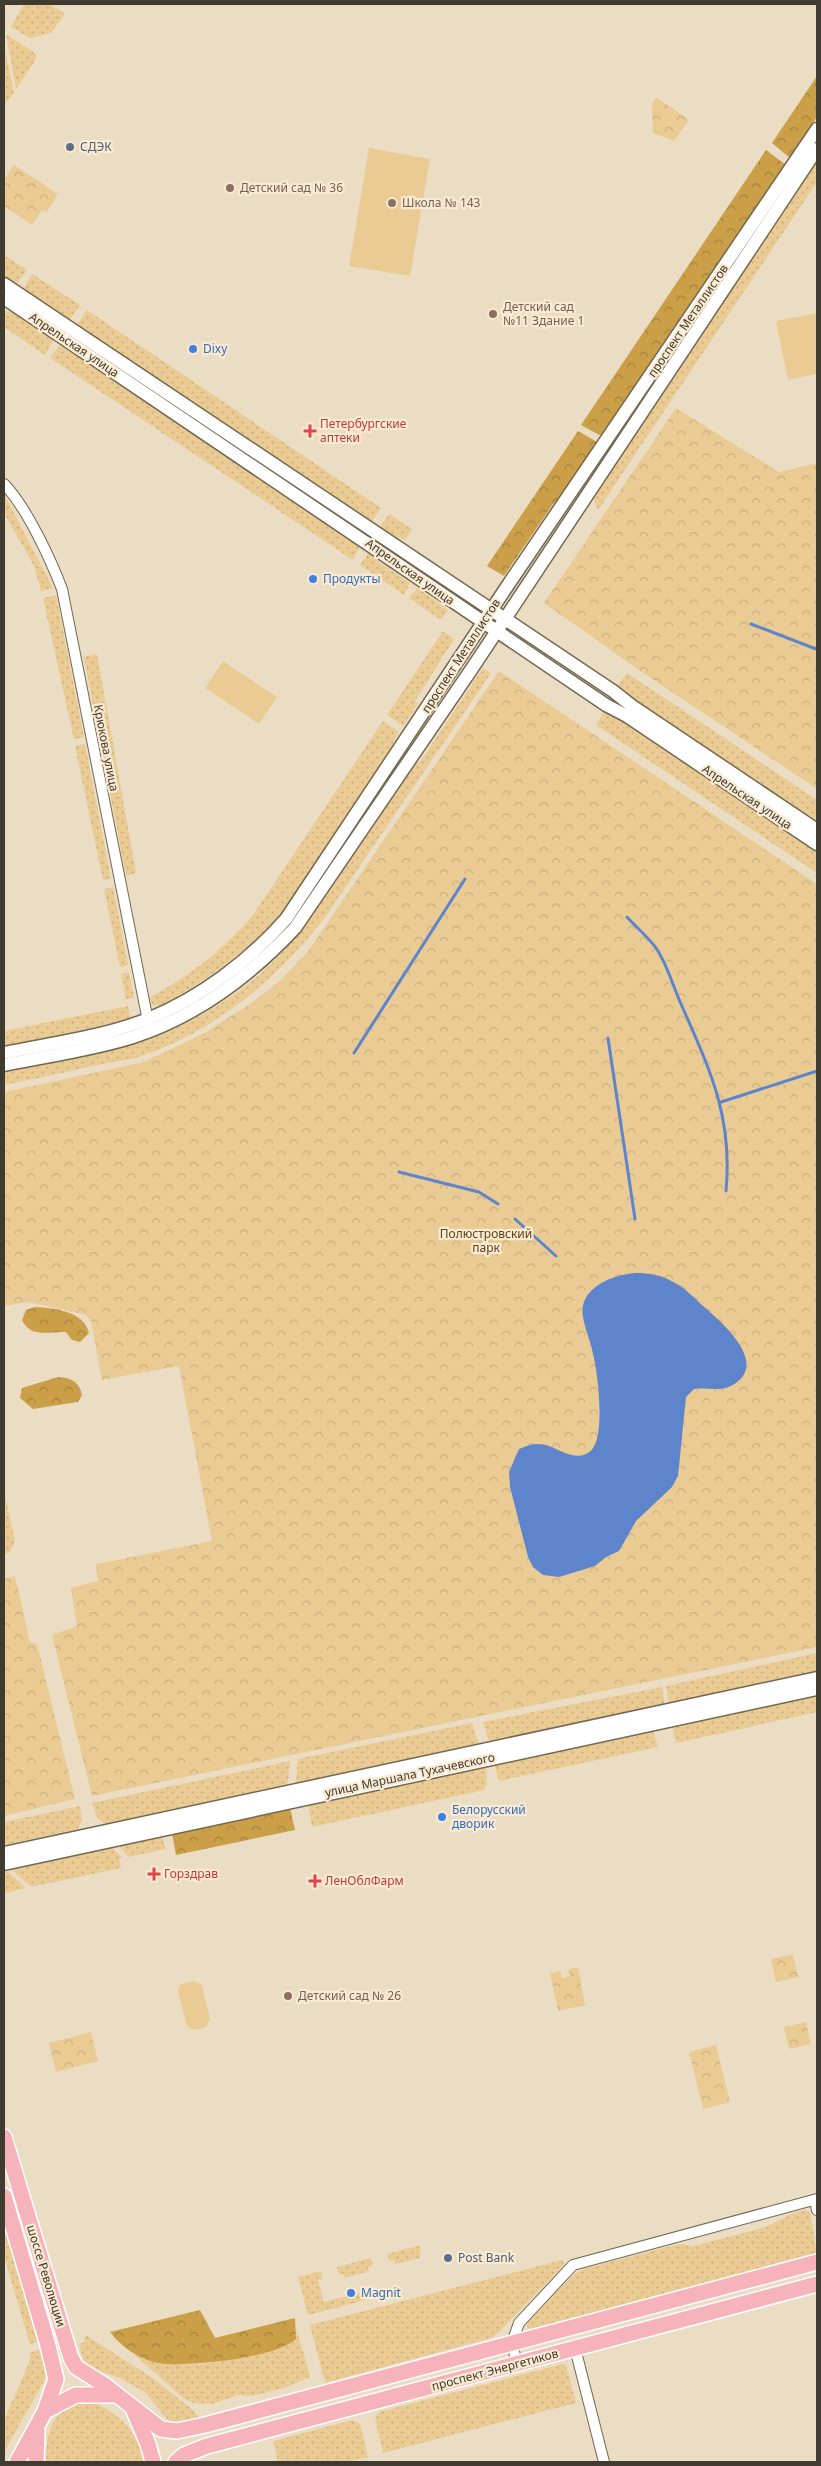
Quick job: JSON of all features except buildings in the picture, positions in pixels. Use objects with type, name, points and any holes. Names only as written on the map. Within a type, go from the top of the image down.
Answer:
[{"type":"main road","name":"шоссе Революции","points":[[4,2137],[71,2358],[76,2367],[134,2410],[148,2444],[152,2462]]},
{"type":"main road","name":"шоссе Революции","points":[[4,2196],[56,2379],[41,2418],[36,2462]]},
{"type":"main road","name":"проспект Энергетиков","points":[[134,2410],[162,2429],[169,2431],[188,2429],[817,2262]]},
{"type":"main road","name":"проспект Энергетиков","points":[[176,2462],[194,2450],[817,2284]]},
{"type":"main road","points":[[17,2462],[41,2418],[76,2395],[116,2395]]},
{"type":"street","name":"проспект Металлистов","points":[[4,1065],[110,1043],[149,1025],[217,980],[266,942],[286,919],[817,129]]},
{"type":"street","name":"проспект Металлистов","points":[[4,1053],[176,1020],[225,991],[266,959],[295,928],[496,632],[817,150]]},
{"type":"street","name":"Апрельская улица","points":[[4,284],[505,618],[817,830]]},
{"type":"street","name":"Апрельская улица","points":[[4,298],[369,543],[483,624],[606,705],[627,716],[817,844]]},
{"type":"street","name":"Крюкова улица","points":[[4,484],[22,508],[55,570],[62,589],[149,1025]]},
{"type":"street","name":"улица Маршала Тухачевского","points":[[4,1852],[817,1678]]},
{"type":"street","name":"улица Маршала Тухачевского","points":[[4,1864],[817,1689]]},
{"type":"street","name":"проспект Энергетиков","points":[[512,2343],[519,2323],[574,2265],[817,2203]]},
{"type":"street","points":[[512,2343],[517,2364]]},
{"type":"street","points":[[575,2348],[604,2462]]},
{"type":"green space","points":[[24,4],[50,4],[65,14],[51,33],[30,38],[11,27]]},
{"type":"green space","points":[[6,34],[36,54],[36,59],[16,89]]},
{"type":"green space","points":[[4,45],[14,92],[4,106]]},
{"type":"green space","points":[[817,76],[817,117],[790,158],[772,143]]},
{"type":"green space","points":[[656,97],[689,120],[674,141],[653,133],[652,104]]},
{"type":"green space","points":[[369,148],[430,159],[410,276],[349,266]]},
{"type":"green space","points":[[766,150],[786,165],[603,437],[581,425]]},
{"type":"green space","points":[[817,161],[817,182],[598,510],[594,500],[596,490]]},
{"type":"green space","points":[[14,165],[58,194],[47,212],[42,210],[32,225],[4,206],[4,180]]},
{"type":"green space","points":[[4,255],[27,270],[16,285],[4,277]]},
{"type":"green space","points":[[32,274],[80,305],[69,321],[23,290]]},
{"type":"green space","points":[[10,309],[54,339],[45,355],[4,327],[4,315]]},
{"type":"green space","points":[[87,310],[381,508],[371,523],[76,326]]},
{"type":"green space","points":[[817,313],[817,374],[788,380],[776,321]]},
{"type":"green space","points":[[61,344],[361,544],[353,560],[50,358]]},
{"type":"green space","points":[[676,408],[779,472],[817,463],[817,789],[639,670],[544,603]]},
{"type":"green space","points":[[578,431],[599,443],[562,499],[553,504],[504,576],[487,566]]},
{"type":"green space","points":[[4,494],[53,588],[41,591],[34,566],[4,513]]},
{"type":"green space","points":[[389,514],[412,529],[405,540],[379,529]]},
{"type":"green space","points":[[370,550],[380,563],[410,583],[404,595],[360,565]]},
{"type":"green space","points":[[418,588],[448,610],[441,620],[409,598]]},
{"type":"green space","points":[[56,595],[84,737],[74,739],[43,598]]},
{"type":"green space","points":[[443,631],[454,639],[415,701],[418,704],[403,726],[387,715]]},
{"type":"green space","points":[[97,654],[136,873],[126,876],[84,657]]},
{"type":"green space","points":[[223,661],[277,697],[259,724],[205,688]]},
{"type":"green space","points":[[483,668],[491,673],[328,913],[290,958],[268,979],[221,1016],[169,1045],[130,1059],[4,1085],[4,1072],[121,1048],[173,1029],[225,1001],[256,978],[291,943],[309,919],[412,764],[420,762]]},
{"type":"green space","name":"Полюстровский парк","points":[[499,671],[817,884],[817,1647],[92,1796],[52,1635],[77,1626],[71,1588],[98,1581],[96,1564],[212,1541],[179,1366],[102,1380],[91,1321],[86,1315],[30,1302],[4,1306],[4,1092],[140,1063],[206,1032],[250,1004],[281,980],[309,950]]},
{"type":"green space","points":[[627,673],[817,800],[817,822],[631,698],[618,685]]},
{"type":"green space","points":[[604,711],[625,722],[817,851],[817,873],[596,725]]},
{"type":"green space","points":[[383,721],[399,732],[393,742],[393,749],[282,916],[254,942],[209,976],[160,1006],[153,1005],[149,998],[178,981],[218,951],[253,915]]},
{"type":"green space","points":[[85,744],[111,879],[103,880],[75,746]]},
{"type":"green space","points":[[113,887],[128,965],[120,967],[104,889]]},
{"type":"green space","points":[[129,972],[134,998],[126,999],[121,974]]},
{"type":"green space","points":[[128,1006],[131,1019],[4,1047],[4,1031]]},
{"type":"green space","points":[[35,1307],[51,1308],[75,1315],[86,1326],[89,1333],[80,1342],[72,1340],[66,1332],[41,1333],[30,1330],[22,1320],[26,1310]]},
{"type":"green space","points":[[58,1377],[71,1379],[77,1383],[82,1395],[78,1402],[33,1409],[20,1398],[22,1388]]},
{"type":"green space","points":[[4,1490],[15,1542],[9,1553],[4,1554]]},
{"type":"green space","points":[[15,1576],[30,1642],[37,1644],[75,1799],[4,1816],[4,1579]]},
{"type":"green space","points":[[817,1653],[817,1671],[669,1703],[666,1686]]},
{"type":"green space","points":[[662,1687],[665,1704],[489,1741],[483,1722]]},
{"type":"green space","points":[[817,1695],[817,1712],[676,1743],[672,1726]]},
{"type":"green space","points":[[472,1723],[479,1744],[296,1783],[298,1759]]},
{"type":"green space","points":[[650,1731],[654,1733],[658,1747],[499,1781],[494,1764]]},
{"type":"green space","points":[[290,1761],[288,1784],[105,1824],[97,1817],[92,1803]]},
{"type":"green space","points":[[486,1766],[487,1784],[484,1790],[312,1827],[308,1804]]},
{"type":"green space","points":[[80,1806],[82,1820],[78,1829],[4,1845],[4,1822]]},
{"type":"green space","points":[[290,1808],[295,1830],[176,1855],[172,1833]]},
{"type":"green space","points":[[161,1835],[166,1849],[129,1857],[117,1844]]},
{"type":"green space","points":[[110,1846],[123,1858],[119,1859],[121,1868],[31,1887],[9,1867]]},
{"type":"green space","points":[[8,1872],[26,1888],[4,1893],[4,1873]]},
{"type":"green space","points":[[793,1954],[798,1977],[776,1982],[771,1959]]},
{"type":"green space","points":[[578,1967],[585,2005],[558,2011],[550,1973],[560,1971],[562,1978],[570,1976],[568,1969]]},
{"type":"green space","points":[[194,1981],[202,1985],[210,2019],[206,2027],[194,2030],[187,2026],[178,1991],[181,1984]]},
{"type":"green space","points":[[806,2022],[811,2044],[789,2049],[784,2027]]},
{"type":"green space","points":[[91,2032],[98,2061],[56,2072],[49,2043]]},
{"type":"green space","points":[[716,2045],[730,2102],[703,2109],[689,2052]]},
{"type":"green space","points":[[805,2210],[810,2212],[817,2254],[531,2329],[527,2327],[528,2322],[573,2275],[584,2269],[679,2244],[693,2246],[766,2227],[791,2214]]},
{"type":"green space","points":[[4,2223],[39,2341],[30,2344],[4,2256]]},
{"type":"green space","points":[[420,2245],[420,2258],[395,2264],[394,2260],[389,2261],[387,2254]]},
{"type":"green space","points":[[371,2258],[373,2266],[368,2267],[369,2271],[344,2278],[343,2274],[339,2275],[337,2267]]},
{"type":"green space","points":[[562,2260],[563,2266],[494,2337],[325,2383],[310,2325]]},
{"type":"green space","points":[[321,2271],[323,2279],[318,2280],[324,2302],[379,2288],[381,2296],[308,2315],[298,2277]]},
{"type":"green space","points":[[200,2310],[215,2338],[295,2318],[296,2339],[285,2346],[251,2356],[208,2363],[171,2364],[151,2361],[131,2352],[119,2343],[110,2332]]},
{"type":"green space","points":[[297,2330],[310,2377],[287,2387],[252,2396],[238,2395],[212,2404],[193,2403],[184,2399],[134,2354],[153,2361],[172,2364],[212,2362],[232,2359],[290,2344],[296,2339]]},
{"type":"green space","points":[[87,2336],[151,2377],[193,2410],[200,2419],[172,2423],[146,2393],[120,2378],[91,2368],[83,2359],[79,2344],[85,2342],[84,2337]]},
{"type":"green space","points":[[41,2349],[46,2364],[45,2379],[4,2452],[4,2420],[29,2363],[31,2352]]},
{"type":"green space","points":[[562,2364],[566,2365],[576,2403],[383,2453],[375,2418],[379,2412]]},
{"type":"green space","points":[[91,2401],[110,2411],[126,2425],[137,2442],[144,2462],[46,2462],[50,2429],[55,2420],[68,2407]]},
{"type":"green space","points":[[352,2420],[360,2424],[368,2457],[347,2462],[278,2462],[273,2441]]},
{"type":"water","points":[[635,1273],[661,1276],[686,1290],[730,1332],[745,1355],[746,1366],[742,1377],[731,1386],[722,1389],[694,1389],[686,1397],[678,1476],[672,1487],[636,1521],[619,1551],[606,1557],[595,1566],[559,1577],[543,1575],[533,1567],[528,1557],[510,1487],[509,1472],[519,1449],[528,1446],[535,1444],[550,1446],[575,1456],[588,1453],[594,1447],[598,1436],[599,1391],[592,1349],[583,1317],[583,1307],[586,1298],[598,1285],[616,1277]]},
{"type":"waterway","points":[[751,624],[816,649]]},
{"type":"waterway","points":[[354,1053],[465,879]]},
{"type":"waterway","points":[[627,917],[660,954],[710,1073],[717,1094],[726,1140],[726,1191]]},
{"type":"waterway","points":[[608,1038],[635,1219]]},
{"type":"waterway","points":[[721,1102],[817,1071]]},
{"type":"waterway","points":[[399,1172],[479,1192],[498,1204]]},
{"type":"waterway","points":[[515,1219],[556,1256]]},
{"type":"place","name":"СДЭК","points":[[70,147]]},
{"type":"place","name":"Детский сад № 36","points":[[230,188]]},
{"type":"place","name":"Школа № 143","points":[[392,203]]},
{"type":"place","name":"Детский сад №11 Здание 1","points":[[493,314]]},
{"type":"place","name":"Dixy","points":[[193,349]]},
{"type":"place","name":"Петербургские аптеки","points":[[310,431]]},
{"type":"place","name":"Продукты","points":[[313,579]]},
{"type":"place","name":"Белорусский дворик","points":[[442,1817]]},
{"type":"place","name":"Горздрав","points":[[154,1874]]},
{"type":"place","name":"ЛенОблФарм","points":[[315,1881]]},
{"type":"place","name":"Детский сад № 26","points":[[288,1996]]},
{"type":"place","name":"Post Bank","points":[[448,2258]]},
{"type":"place","name":"Magnit","points":[[351,2293]]}]
